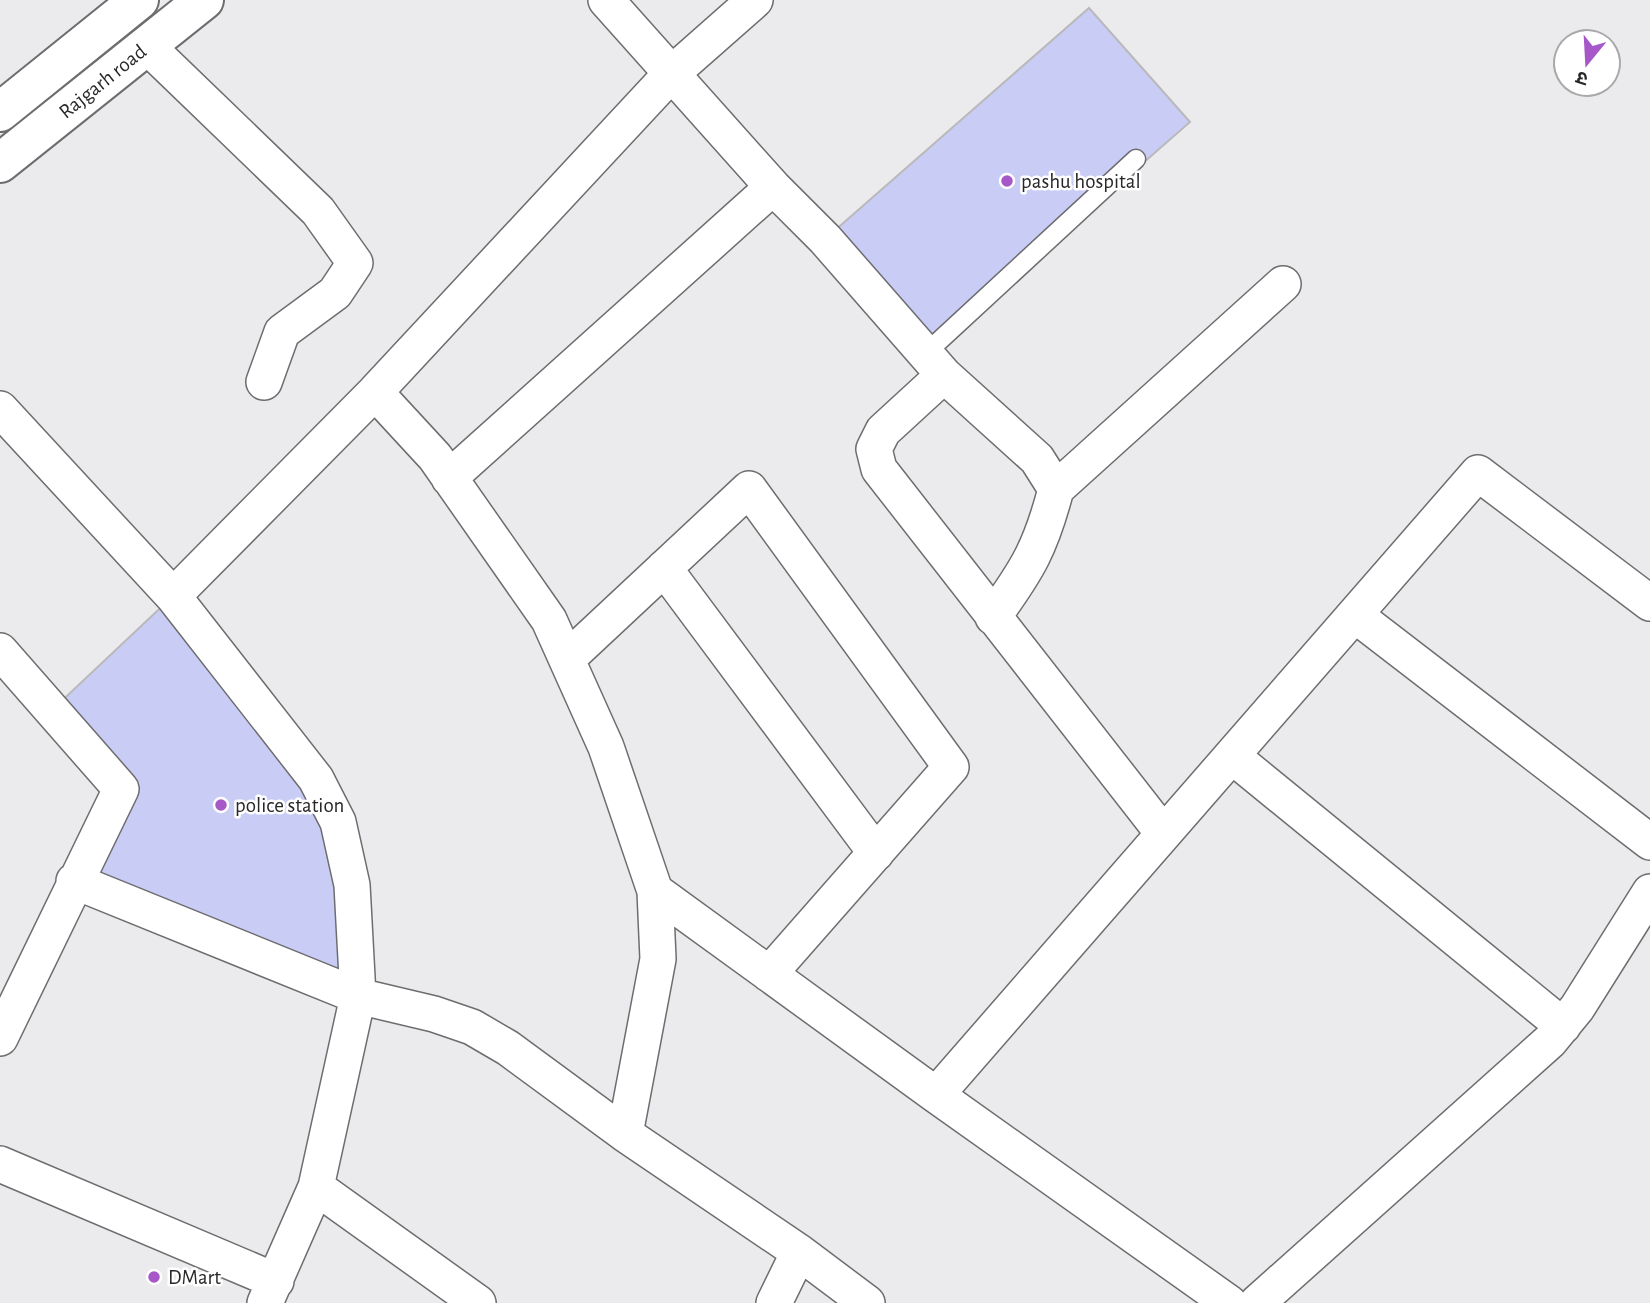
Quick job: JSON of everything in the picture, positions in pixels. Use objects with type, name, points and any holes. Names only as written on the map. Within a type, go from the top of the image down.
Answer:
[{"type":"main road","name":"Rajgarh road","points":[[0,112],[139,0]]},
{"type":"main road","name":"Rajgarh road","points":[[0,163],[204,0]]},
{"type":"street","points":[[606,0],[670,75],[825,239],[935,364],[1037,459],[1056,489]]},
{"type":"street","points":[[173,596],[376,391],[670,75],[755,0]]},
{"type":"street","points":[[146,45],[318,211],[355,263],[335,293],[282,332],[264,382]]},
{"type":"street","points":[[449,478],[773,187]]},
{"type":"street","points":[[993,617],[1026,572],[1043,538],[1056,489],[1283,284]]},
{"type":"street","points":[[935,364],[883,431],[874,449],[878,468],[1163,833]]},
{"type":"street","points":[[376,391],[435,457],[549,621],[606,747],[655,891],[658,959],[625,1134]]},
{"type":"street","points":[[0,409],[173,596],[316,779],[338,822],[352,886],[358,996],[316,1188],[270,1292],[0,1164]]},
{"type":"street","points":[[936,1096],[1478,473],[1650,603]]},
{"type":"street","points":[[567,659],[749,489],[951,767],[769,974]]},
{"type":"street","points":[[664,568],[876,853]]},
{"type":"street","points":[[1355,615],[1650,842]]},
{"type":"street","points":[[0,651],[121,789],[0,1038]]},
{"type":"street","points":[[1232,756],[1563,1026]]},
{"type":"street","points":[[74,881],[358,996],[435,1014],[472,1027],[508,1048],[625,1134],[799,1252],[867,1303]]},
{"type":"street","points":[[655,891],[936,1096],[1228,1303]]},
{"type":"street","points":[[1257,1303],[1563,1026],[1650,892]]},
{"type":"street","points":[[316,1188],[478,1303]]},
{"type":"street","points":[[774,1303],[799,1252]]},
{"type":"lane","points":[[935,364],[1136,159]]},
{"type":"building","name":"pashu hospital","points":[[1089,8],[1190,122],[926,353],[825,239]]},
{"type":"building","name":"police station","points":[[173,596],[338,822],[358,996],[74,881],[121,789],[52,710]]},
{"type":"place","name":"pashu hospital","points":[[1007,181]]},
{"type":"place","name":"police station","points":[[221,805]]},
{"type":"place","name":"DMart","points":[[154,1277]]}]
